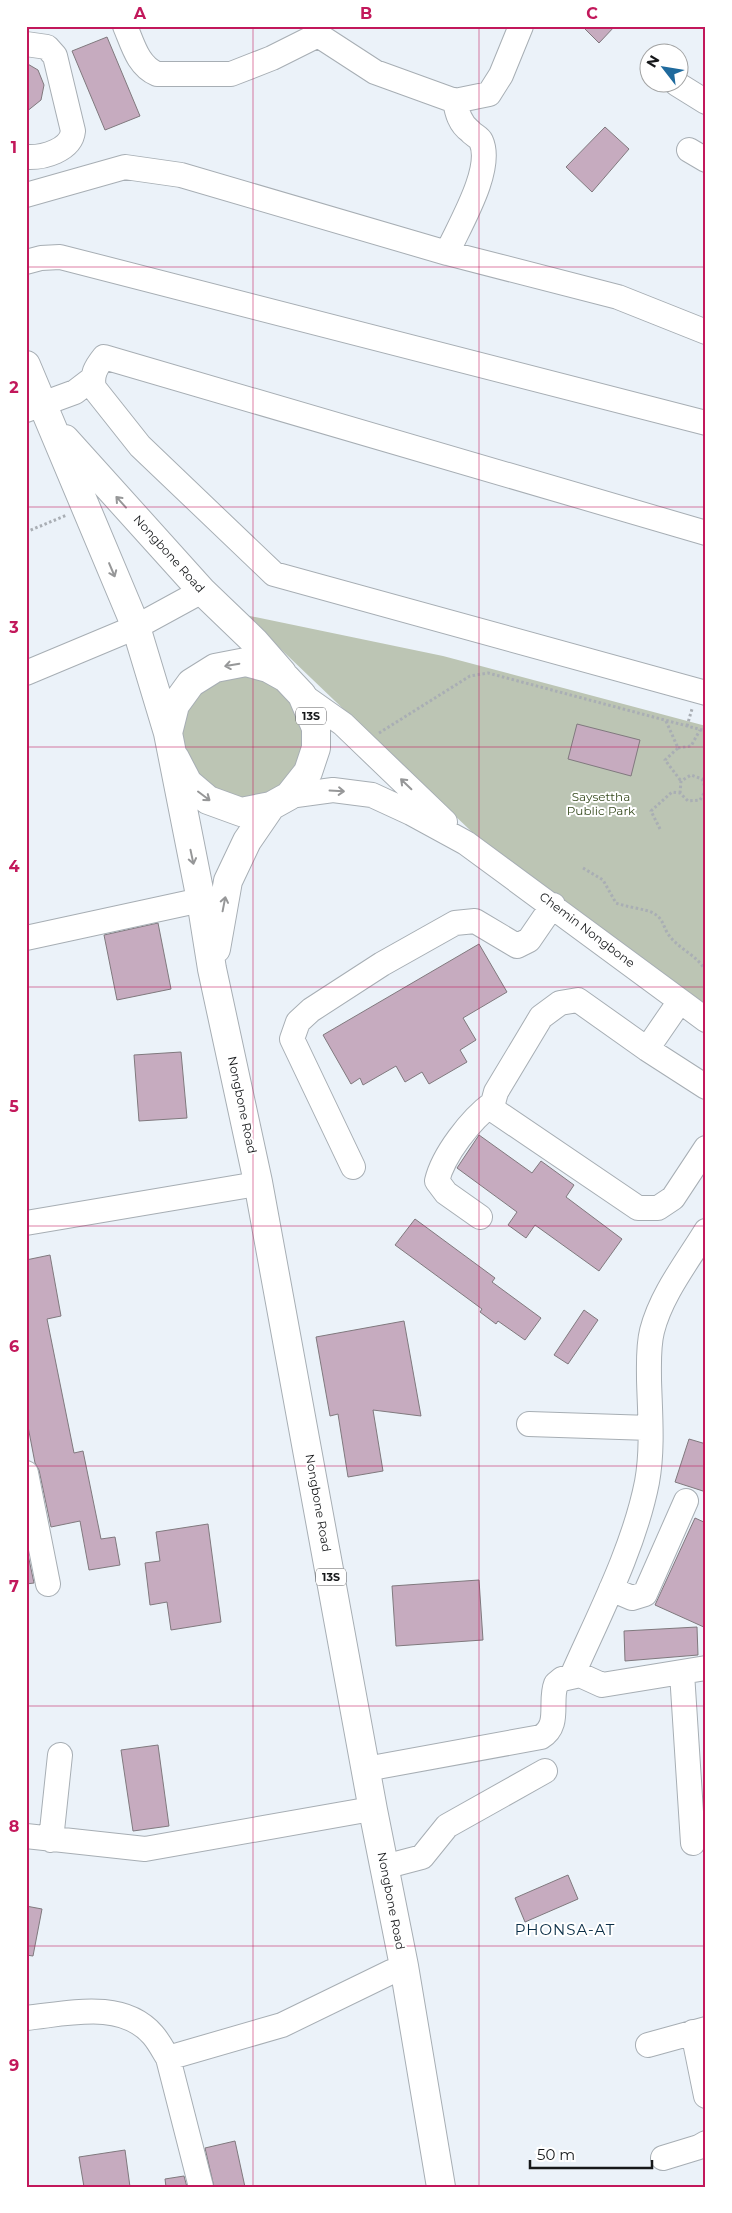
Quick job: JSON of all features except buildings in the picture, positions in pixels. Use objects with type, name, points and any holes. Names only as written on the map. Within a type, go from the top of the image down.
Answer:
[{"type":"highway","name":"Nongbone Road","points":[[26,365],[41,414],[86,508],[136,627],[171,746],[201,900],[212,969],[258,1182],[384,1868],[404,1966],[441,2187]]},
{"type":"highway","name":"Nongbone Road","points":[[41,414],[202,591],[254,641],[294,687],[316,728],[316,748],[308,772],[246,841],[228,880],[212,969],[209,1013],[245,1186],[391,1972],[427,2187]]},
{"type":"highway","name":"Nongbone Road","points":[[280,801],[241,812],[208,800],[188,783],[171,746],[175,705],[191,683],[215,668],[246,662],[268,668],[294,687]]},
{"type":"street","points":[[125,26],[141,63],[147,70],[157,74],[231,74],[272,58],[324,31],[375,72],[455,101],[489,94],[502,75],[519,27]]},
{"type":"street","points":[[26,44],[47,47],[55,56],[73,130],[72,139],[65,147],[34,157],[26,157]]},
{"type":"street","points":[[690,92],[706,102]]},
{"type":"street","points":[[447,253],[483,169],[485,153],[480,139],[468,130],[458,118],[455,101]]},
{"type":"street","points":[[26,195],[124,167],[181,175],[447,253],[618,297],[706,332]]},
{"type":"street","points":[[26,262],[41,258],[60,257],[706,424]]},
{"type":"street","points":[[706,533],[104,357],[96,367],[92,380],[94,388],[140,446],[274,574],[706,694]]},
{"type":"street","points":[[41,414],[92,380]]},
{"type":"street","points":[[26,673],[136,627],[202,591]]},
{"type":"street","name":"Nongbone Road","points":[[294,687],[343,724],[466,842]]},
{"type":"street","points":[[280,801],[333,790],[372,795],[466,842]]},
{"type":"street","name":"Chemin Nongbone","points":[[466,842],[506,864],[558,900],[706,1020]]},
{"type":"street","points":[[26,938],[201,900]]},
{"type":"street","points":[[353,1166],[292,1039],[298,1022],[311,1010],[350,984],[455,923],[475,921],[517,946],[529,940],[558,900]]},
{"type":"street","points":[[480,1217],[446,1193],[437,1181],[440,1168],[480,1112],[492,1103],[496,1092],[541,1017],[560,1003],[578,1000],[647,1049],[706,1087]]},
{"type":"street","points":[[647,1049],[680,1000]]},
{"type":"street","points":[[492,1103],[495,1111],[638,1208],[658,1208],[672,1198],[706,1148]]},
{"type":"street","points":[[26,1223],[245,1186]]},
{"type":"street","points":[[572,1676],[611,1589],[647,1482],[650,1428],[649,1349],[652,1330],[668,1294],[706,1231]]},
{"type":"street","points":[[529,1424],[650,1428]]},
{"type":"street","points":[[26,1473],[32,1540],[48,1584]]},
{"type":"street","points":[[611,1589],[632,1598],[645,1594],[686,1501]]},
{"type":"street","points":[[366,1769],[541,1737],[547,1734],[553,1723],[556,1684],[572,1676],[586,1676],[602,1685],[706,1668]]},
{"type":"street","points":[[682,1673],[693,1843]]},
{"type":"street","points":[[51,1840],[60,1755]]},
{"type":"street","points":[[384,1868],[422,1857],[448,1826],[545,1771]]},
{"type":"street","points":[[26,1836],[145,1849],[360,1811]]},
{"type":"street","points":[[168,2058],[282,2025],[391,1972]]},
{"type":"street","points":[[26,2018],[100,2011],[113,2013],[143,2026],[153,2035],[168,2058],[201,2187]]},
{"type":"street","points":[[648,2045],[699,2031],[706,2096]]},
{"type":"street","points":[[663,2158],[706,2143]]},
{"type":"path","points":[[26,532],[86,508]]},
{"type":"path","points":[[364,744],[470,676],[488,673],[706,731]]},
{"type":"path","points":[[666,721],[678,748]]},
{"type":"path","points":[[680,793],[681,781],[665,760],[678,748],[691,746],[700,730]]},
{"type":"path","points":[[660,830],[651,810],[672,792],[680,793],[688,801],[700,800],[706,790],[702,779],[691,775],[681,781]]},
{"type":"path","points":[[583,868],[603,880],[616,903],[633,909],[651,911],[660,917],[669,936],[701,962],[706,972]]},
{"type":"green space","name":"Saysettha Public Park","points":[[245,615],[443,656],[706,726],[706,1009],[495,854]]},
{"type":"green space","points":[[248,666],[300,701],[305,767],[271,802],[221,800],[180,758],[181,707],[193,687]]},
{"type":"district","name":"PHONSA-AT","points":[[565,1930]]}]
